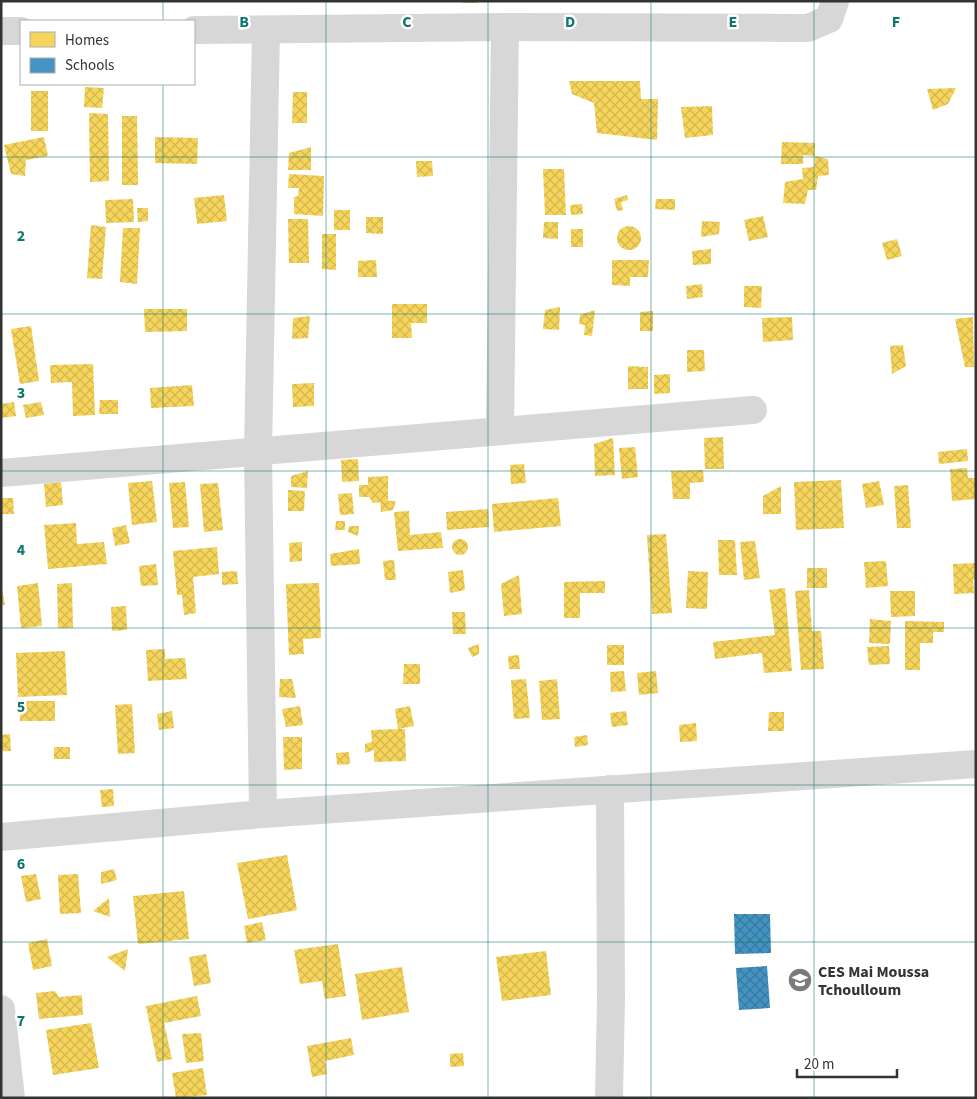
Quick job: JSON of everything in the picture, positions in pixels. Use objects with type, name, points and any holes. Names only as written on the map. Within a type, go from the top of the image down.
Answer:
[{"type":"street","points":[[195,30],[506,27],[808,28],[829,19],[835,1]]},
{"type":"street","points":[[500,430],[506,27]]},
{"type":"street","points":[[264,814],[258,452],[266,30]]},
{"type":"street","points":[[1,31],[20,31]]},
{"type":"street","points":[[1,473],[753,410]]},
{"type":"street","points":[[1,837],[264,814],[976,764]]},
{"type":"street","points":[[609,1098],[610,789]]},
{"type":"street","points":[[1,1009],[11,1098]]},
{"type":"building: Homes","points":[[463,1],[478,1],[478,3],[463,3]]},
{"type":"building: Homes","points":[[569,81],[640,81],[641,99],[658,99],[657,140],[597,133],[594,103],[572,94]]},
{"type":"building: Homes","points":[[85,87],[104,88],[102,108],[84,107]]},
{"type":"building: Homes","points":[[956,88],[948,104],[933,110],[927,89]]},
{"type":"building: Homes","points":[[31,91],[48,91],[48,131],[31,131]]},
{"type":"building: Homes","points":[[293,92],[307,92],[307,123],[292,123]]},
{"type":"building: Homes","points":[[712,106],[713,135],[685,138],[681,107]]},
{"type":"building: Homes","points":[[89,113],[108,114],[109,181],[90,182]]},
{"type":"building: Homes","points":[[122,116],[137,116],[138,185],[122,185]]},
{"type":"building: Homes","points":[[44,137],[48,156],[26,160],[25,176],[11,174],[4,145]]},
{"type":"building: Homes","points":[[155,137],[198,138],[197,164],[155,163]]},
{"type":"building: Homes","points":[[782,142],[815,143],[815,156],[803,155],[803,164],[781,164]]},
{"type":"building: Homes","points":[[311,147],[311,170],[288,170],[289,153]]},
{"type":"building: Homes","points":[[815,156],[828,159],[829,175],[818,176],[816,190],[808,190],[805,204],[783,203],[785,182],[803,179],[802,168],[814,167]]},
{"type":"building: Homes","points":[[416,161],[432,161],[433,176],[417,177]]},
{"type":"building: Homes","points":[[543,169],[564,169],[566,215],[545,215]]},
{"type":"building: Homes","points":[[289,174],[324,176],[323,216],[294,214],[294,197],[298,196],[299,188],[288,188]]},
{"type":"building: Homes","points":[[224,195],[227,221],[197,224],[194,198]]},
{"type":"building: Homes","points":[[627,195],[628,200],[621,202],[623,210],[617,211],[614,199]]},
{"type":"building: Homes","points":[[133,199],[134,222],[106,223],[105,200]]},
{"type":"building: Homes","points":[[656,199],[675,199],[675,210],[655,209]]},
{"type":"building: Homes","points":[[582,204],[583,214],[571,215],[570,205]]},
{"type":"building: Homes","points":[[137,208],[148,208],[148,221],[138,222]]},
{"type":"building: Homes","points":[[334,210],[350,210],[350,230],[334,230]]},
{"type":"building: Homes","points":[[763,216],[768,237],[749,241],[744,220]]},
{"type":"building: Homes","points":[[366,217],[383,217],[383,234],[366,233]]},
{"type":"building: Homes","points":[[288,219],[308,219],[309,263],[289,263]]},
{"type":"building: Homes","points":[[702,221],[720,222],[719,234],[701,237]]},
{"type":"building: Homes","points":[[544,222],[558,222],[558,239],[543,238]]},
{"type":"building: Homes","points":[[91,225],[106,227],[102,279],[87,278]]},
{"type":"building: Homes","points":[[629,226],[638,229],[641,238],[638,247],[629,250],[620,247],[617,238],[620,229]]},
{"type":"building: Homes","points":[[123,228],[140,228],[137,284],[120,282]]},
{"type":"building: Homes","points":[[571,229],[583,229],[583,247],[571,247]]},
{"type":"building: Homes","points":[[322,234],[336,234],[336,270],[322,269]]},
{"type":"building: Homes","points":[[897,239],[902,256],[887,260],[882,243]]},
{"type":"building: Homes","points":[[711,249],[711,264],[693,265],[692,251]]},
{"type":"building: Homes","points":[[376,260],[377,277],[358,277],[358,261]]},
{"type":"building: Homes","points":[[612,260],[649,260],[648,277],[630,277],[630,286],[612,285]]},
{"type":"building: Homes","points":[[702,284],[703,297],[687,299],[686,286]]},
{"type":"building: Homes","points":[[744,286],[762,286],[761,308],[744,307]]},
{"type":"building: Homes","points":[[392,304],[427,304],[427,323],[411,323],[412,338],[392,338]]},
{"type":"building: Homes","points":[[560,307],[559,330],[543,329],[545,310]]},
{"type":"building: Homes","points":[[144,309],[187,309],[187,331],[145,332]]},
{"type":"building: Homes","points":[[595,310],[592,336],[584,335],[585,325],[579,324],[580,315]]},
{"type":"building: Homes","points":[[653,311],[653,331],[640,331],[640,312]]},
{"type":"building: Homes","points":[[310,316],[308,338],[292,339],[293,318]]},
{"type":"building: Homes","points":[[792,317],[793,340],[763,342],[762,318]]},
{"type":"building: Homes","points":[[973,317],[974,367],[965,367],[955,319]]},
{"type":"building: Homes","points":[[31,326],[39,381],[20,384],[11,329]]},
{"type":"building: Homes","points":[[903,345],[906,366],[892,374],[890,346]]},
{"type":"building: Homes","points":[[687,350],[704,350],[705,371],[687,372]]},
{"type":"building: Homes","points":[[93,364],[95,415],[73,416],[72,382],[51,383],[50,365]]},
{"type":"building: Homes","points":[[628,366],[648,367],[648,389],[628,389]]},
{"type":"building: Homes","points":[[670,374],[670,393],[654,394],[654,375]]},
{"type":"building: Homes","points":[[314,383],[314,406],[293,407],[292,384]]},
{"type":"building: Homes","points":[[192,385],[194,406],[151,408],[150,388]]},
{"type":"building: Homes","points":[[100,400],[118,400],[118,414],[99,414]]},
{"type":"building: Homes","points":[[14,402],[16,416],[1,418],[1,404]]},
{"type":"building: Homes","points":[[41,402],[44,415],[26,418],[23,405]]},
{"type":"building: Homes","points":[[723,437],[724,469],[705,469],[704,438]]},
{"type":"building: Homes","points":[[613,438],[615,475],[595,476],[594,444]]},
{"type":"building: Homes","points":[[635,447],[638,477],[622,479],[619,448]]},
{"type":"building: Homes","points":[[967,449],[968,461],[939,464],[938,452]]},
{"type":"building: Homes","points":[[358,459],[359,481],[342,482],[341,460]]},
{"type":"building: Homes","points":[[524,464],[526,483],[511,484],[510,465]]},
{"type":"building: Homes","points":[[967,468],[968,478],[976,478],[976,499],[952,501],[950,469]]},
{"type":"building: Homes","points":[[703,470],[704,482],[690,483],[690,499],[673,499],[671,471]]},
{"type":"building: Homes","points":[[308,471],[307,488],[291,487],[291,476]]},
{"type":"building: Homes","points":[[388,476],[388,501],[396,501],[393,510],[381,512],[380,502],[373,503],[369,497],[359,497],[359,485],[368,485],[368,477]]},
{"type":"building: Homes","points":[[841,480],[844,528],[796,530],[794,482]]},
{"type":"building: Homes","points":[[152,481],[157,522],[132,525],[128,483]]},
{"type":"building: Homes","points":[[879,481],[884,505],[866,508],[862,484]]},
{"type":"building: Homes","points":[[61,482],[63,505],[46,507],[44,484]]},
{"type":"building: Homes","points":[[185,482],[189,527],[173,528],[169,483]]},
{"type":"building: Homes","points":[[218,483],[223,530],[204,532],[200,484]]},
{"type":"building: Homes","points":[[908,485],[911,528],[897,528],[894,486]]},
{"type":"building: Homes","points":[[781,486],[781,514],[763,514],[763,496]]},
{"type":"building: Homes","points":[[288,490],[305,491],[304,511],[288,511]]},
{"type":"building: Homes","points":[[352,493],[354,514],[340,515],[338,494]]},
{"type":"building: Homes","points":[[1,498],[13,498],[14,514],[1,514]]},
{"type":"building: Homes","points":[[558,498],[561,526],[494,532],[492,504]]},
{"type":"building: Homes","points":[[488,509],[489,527],[447,530],[446,512]]},
{"type":"building: Homes","points":[[409,511],[410,535],[441,532],[443,548],[398,551],[394,512]]},
{"type":"building: Homes","points":[[336,521],[345,521],[345,530],[335,530]]},
{"type":"building: Homes","points":[[76,523],[77,544],[104,542],[107,564],[48,569],[44,525]]},
{"type":"building: Homes","points":[[126,525],[130,543],[115,546],[112,528]]},
{"type":"building: Homes","points":[[349,526],[359,526],[358,536],[348,532]]},
{"type":"building: Homes","points":[[666,534],[672,613],[652,614],[647,535]]},
{"type":"building: Homes","points":[[457,539],[463,539],[468,544],[466,553],[457,555],[452,550],[452,544]]},
{"type":"building: Homes","points":[[718,540],[735,540],[737,575],[719,575]]},
{"type":"building: Homes","points":[[755,541],[760,578],[744,580],[740,542]]},
{"type":"building: Homes","points":[[302,542],[302,561],[290,562],[289,543]]},
{"type":"building: Homes","points":[[217,547],[219,574],[193,577],[196,613],[184,615],[182,595],[177,595],[173,551]]},
{"type":"building: Homes","points":[[359,549],[360,564],[331,566],[330,554]]},
{"type":"building: Homes","points":[[394,560],[396,580],[385,580],[383,561]]},
{"type":"building: Homes","points":[[886,561],[888,586],[866,588],[864,562]]},
{"type":"building: Homes","points":[[976,563],[976,580],[973,580],[974,593],[954,594],[953,564]]},
{"type":"building: Homes","points":[[156,564],[158,585],[141,586],[139,566]]},
{"type":"building: Homes","points":[[807,568],[827,568],[827,588],[807,588]]},
{"type":"building: Homes","points":[[463,570],[465,590],[450,593],[448,572]]},
{"type":"building: Homes","points":[[237,571],[238,584],[222,585],[222,572]]},
{"type":"building: Homes","points":[[688,571],[708,572],[707,609],[686,608]]},
{"type":"building: Homes","points":[[519,575],[522,614],[504,616],[501,584]]},
{"type":"building: Homes","points":[[605,581],[605,593],[580,593],[580,618],[564,618],[564,582]]},
{"type":"building: Homes","points":[[1,583],[5,605],[1,605]]},
{"type":"building: Homes","points":[[38,583],[42,626],[21,628],[17,586]]},
{"type":"building: Homes","points":[[72,583],[73,628],[58,628],[57,584]]},
{"type":"building: Homes","points":[[319,583],[321,638],[303,639],[304,654],[289,655],[286,584]]},
{"type":"building: Homes","points":[[785,588],[792,671],[764,673],[762,653],[715,659],[713,642],[775,635],[769,590]]},
{"type":"building: Homes","points":[[809,590],[812,631],[821,631],[824,669],[801,670],[795,591]]},
{"type":"building: Homes","points":[[890,591],[915,591],[915,616],[891,617]]},
{"type":"building: Homes","points":[[126,606],[127,630],[112,631],[111,607]]},
{"type":"building: Homes","points":[[452,612],[465,612],[466,634],[453,634]]},
{"type":"building: Homes","points":[[870,619],[891,621],[890,644],[869,643]]},
{"type":"building: Homes","points":[[905,621],[944,622],[944,632],[933,632],[933,643],[920,643],[920,670],[905,670]]},
{"type":"building: Homes","points":[[479,644],[479,654],[472,657],[468,648]]},
{"type":"building: Homes","points":[[607,645],[624,645],[624,665],[607,665]]},
{"type":"building: Homes","points":[[889,646],[890,664],[869,665],[867,647]]},
{"type":"building: Homes","points":[[165,649],[165,659],[185,658],[187,679],[148,681],[146,650]]},
{"type":"building: Homes","points":[[65,651],[67,695],[18,697],[16,653]]},
{"type":"building: Homes","points":[[519,655],[520,669],[509,669],[508,656]]},
{"type":"building: Homes","points":[[404,664],[420,664],[420,684],[403,684]]},
{"type":"building: Homes","points":[[624,671],[626,691],[611,692],[610,672]]},
{"type":"building: Homes","points":[[656,671],[658,693],[639,695],[637,673]]},
{"type":"building: Homes","points":[[280,679],[292,679],[296,698],[279,697]]},
{"type":"building: Homes","points":[[526,679],[530,718],[514,719],[511,680]]},
{"type":"building: Homes","points":[[557,679],[560,719],[542,720],[539,681]]},
{"type":"building: Homes","points":[[20,701],[55,701],[55,721],[20,721]]},
{"type":"building: Homes","points":[[132,704],[135,753],[118,754],[115,705]]},
{"type":"building: Homes","points":[[300,706],[303,725],[286,727],[282,709]]},
{"type":"building: Homes","points":[[410,706],[414,726],[398,729],[395,709]]},
{"type":"building: Homes","points":[[172,711],[174,728],[159,730],[157,714]]},
{"type":"building: Homes","points":[[626,711],[628,725],[612,727],[610,713]]},
{"type":"building: Homes","points":[[769,712],[784,712],[784,731],[768,731]]},
{"type":"building: Homes","points":[[696,723],[697,741],[680,742],[679,725]]},
{"type":"building: Homes","points":[[405,729],[406,761],[374,762],[374,750],[365,753],[365,744],[372,742],[371,730]]},
{"type":"building: Homes","points":[[10,734],[11,751],[1,751],[1,735]]},
{"type":"building: Homes","points":[[587,735],[588,745],[575,747],[574,737]]},
{"type":"building: Homes","points":[[283,737],[302,737],[302,769],[284,770]]},
{"type":"building: Homes","points":[[54,747],[70,747],[70,759],[54,759]]},
{"type":"building: Homes","points":[[349,752],[350,764],[337,765],[336,753]]},
{"type":"building: Homes","points":[[113,789],[114,806],[102,807],[100,790]]},
{"type":"building: Homes","points":[[287,855],[297,910],[248,919],[237,863]]},
{"type":"building: Homes","points":[[114,869],[117,880],[101,884],[101,872]]},
{"type":"building: Homes","points":[[36,874],[41,899],[26,902],[21,876]]},
{"type":"building: Homes","points":[[78,874],[81,913],[60,914],[58,875]]},
{"type":"building: Homes","points":[[184,891],[189,939],[138,944],[133,896]]},
{"type":"building: Homes","points":[[109,898],[110,917],[93,911]]},
{"type":"building: Homes","points":[[262,922],[266,940],[247,943],[244,926]]},
{"type":"building: Homes","points":[[47,939],[52,966],[33,970],[28,943]]},
{"type":"building: Homes","points":[[338,944],[346,996],[325,999],[322,981],[300,984],[294,950]]},
{"type":"building: Homes","points":[[128,949],[125,971],[107,957]]},
{"type":"building: Homes","points":[[546,951],[551,995],[502,1001],[496,957]]},
{"type":"building: Homes","points":[[206,954],[211,983],[194,986],[189,957]]},
{"type":"building: Homes","points":[[402,967],[409,1012],[362,1020],[355,974]]},
{"type":"building: Homes","points":[[55,991],[59,997],[82,995],[83,1015],[39,1019],[36,993]]},
{"type":"building: Homes","points":[[197,996],[201,1016],[164,1023],[172,1059],[157,1062],[146,1006]]},
{"type":"building: Homes","points":[[91,1023],[99,1068],[53,1075],[46,1030]]},
{"type":"building: Homes","points":[[201,1033],[204,1061],[186,1063],[182,1034]]},
{"type":"building: Homes","points":[[351,1038],[354,1055],[325,1061],[327,1074],[312,1077],[307,1046]]},
{"type":"building: Homes","points":[[463,1053],[464,1066],[450,1067],[450,1054]]},
{"type":"building: Homes","points":[[203,1068],[207,1095],[176,1098],[172,1073]]},
{"type":"building: Schools","points":[[734,914],[770,914],[771,953],[735,954]]},
{"type":"building: Schools","points":[[767,966],[770,1008],[739,1010],[736,968]]},
{"type":"place","name":"CES Mai Moussa Tchoulloum","points":[[800,980]]}]
